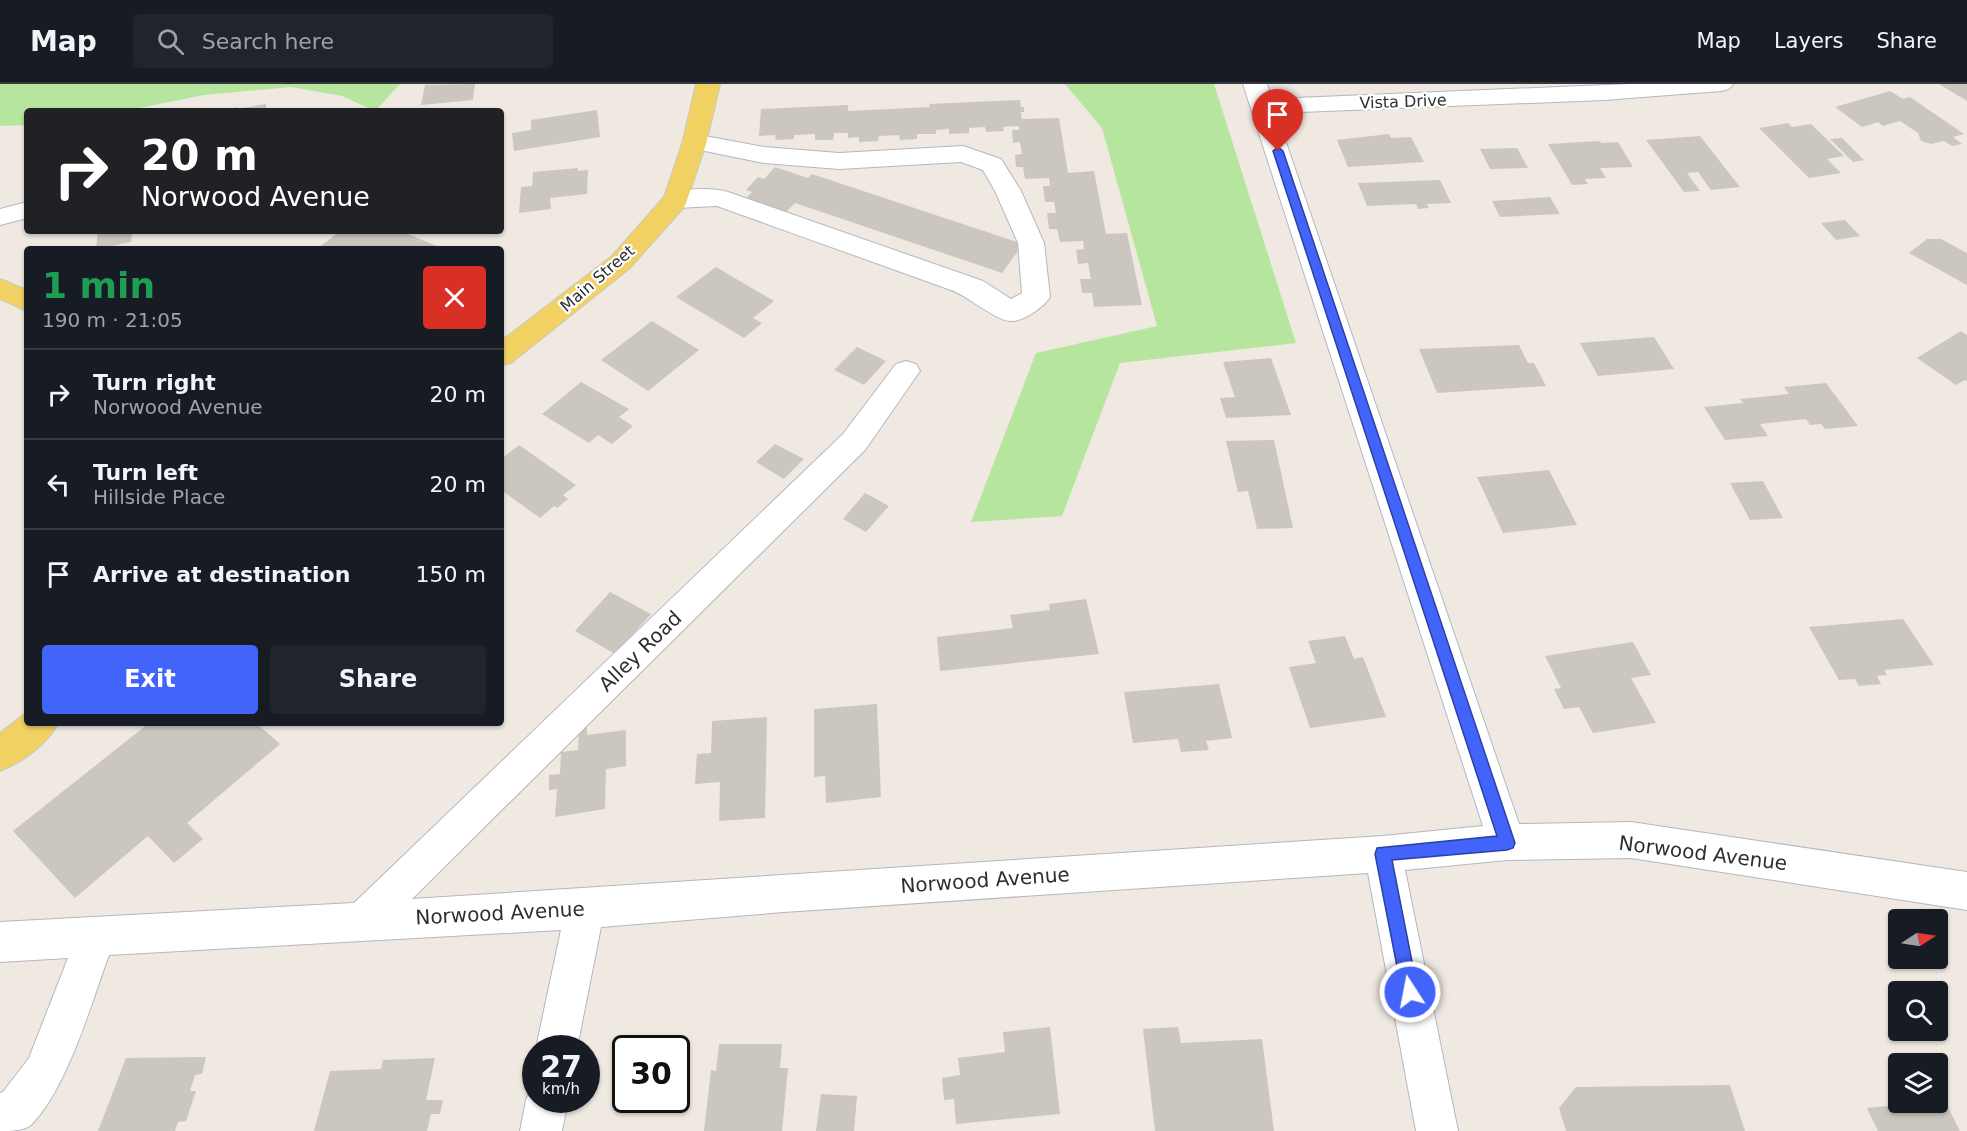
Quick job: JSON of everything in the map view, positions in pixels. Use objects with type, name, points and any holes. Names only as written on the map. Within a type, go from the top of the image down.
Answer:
[{"type":"main road","name":"Main Street","points":[[504,354],[621,262],[676,200],[694,142],[708,84]]},
{"type":"main road","points":[[0,288],[24,300]]},
{"type":"main road","points":[[0,755],[36,726]]},
{"type":"street","name":"Vista Drive","points":[[1259,95],[1604,93],[1722,84]]},
{"type":"street","points":[[1259,95],[1507,843]]},
{"type":"street","points":[[676,200],[719,198],[973,288],[1011,312],[1036,297],[1031,243],[1008,191],[992,165],[963,154],[839,161],[764,155],[694,142]]},
{"type":"street","points":[[0,217],[24,211]]},
{"type":"street","name":"Alley Road","points":[[364,920],[854,442],[906,371]]},
{"type":"street","name":"Norwood Avenue","points":[[0,942],[585,909],[796,892],[1383,854],[1507,843],[1631,840],[1967,891]]},
{"type":"street","points":[[1383,854],[1437,1131]]},
{"type":"street","points":[[560,1035],[585,909]]},
{"type":"street","points":[[0,1114],[15,1111],[44,1072],[96,937]]},
{"type":"street","points":[[541,1131],[544,1113]]},
{"type":"green space","points":[[0,84],[400,84],[378,108],[368,108],[342,96],[291,87],[204,95],[139,108],[24,108],[24,125],[0,126]]},
{"type":"green space","points":[[1065,84],[1214,84],[1296,343],[1120,363],[1062,516],[971,522],[1036,353],[1157,326],[1102,128]]},
{"type":"building","points":[[475,84],[473,100],[421,105],[425,85]]},
{"type":"building","points":[[1939,84],[1967,84],[1967,101]]},
{"type":"building","points":[[1890,91],[1903,99],[1910,97],[1964,134],[1953,137],[1962,144],[1952,146],[1944,141],[1931,144],[1921,141],[1918,133],[1900,121],[1883,126],[1878,122],[1862,127],[1835,107]]},
{"type":"building","points":[[1020,100],[1021,107],[1024,107],[1024,112],[1021,112],[1022,119],[1059,118],[1068,173],[1094,171],[1106,234],[1127,233],[1142,305],[1094,307],[1092,293],[1082,293],[1080,279],[1091,279],[1088,263],[1078,264],[1076,250],[1084,249],[1083,241],[1060,242],[1057,229],[1049,229],[1047,213],[1056,213],[1054,202],[1045,202],[1043,186],[1050,186],[1049,178],[1025,179],[1023,167],[1016,167],[1015,155],[1022,154],[1020,142],[1013,143],[1012,130],[1019,130],[1019,126],[1003,127],[1004,131],[986,132],[985,127],[969,128],[969,133],[949,134],[949,129],[936,130],[936,134],[917,134],[917,139],[900,140],[899,135],[879,136],[878,141],[859,142],[859,137],[848,138],[848,133],[834,133],[833,140],[815,140],[815,134],[794,135],[794,139],[775,140],[776,135],[759,136],[761,109],[848,105],[848,111],[930,107],[929,104]]},
{"type":"building","points":[[266,104],[266,108],[243,108]]},
{"type":"building","points":[[597,110],[600,137],[514,151],[512,133],[531,130],[531,120]]},
{"type":"building","points":[[1788,123],[1792,127],[1811,124],[1844,156],[1827,159],[1841,173],[1809,178],[1759,128]]},
{"type":"building","points":[[1389,134],[1391,138],[1411,137],[1424,162],[1348,167],[1337,140]]},
{"type":"building","points":[[1700,136],[1740,187],[1711,190],[1698,172],[1687,173],[1700,191],[1684,192],[1646,140]]},
{"type":"building","points":[[1842,138],[1864,160],[1853,162],[1830,139]]},
{"type":"building","points":[[1600,141],[1601,143],[1618,142],[1633,167],[1600,168],[1606,178],[1585,179],[1588,184],[1572,185],[1548,144]]},
{"type":"building","points":[[1517,148],[1528,168],[1490,169],[1480,149]]},
{"type":"building","points":[[775,167],[808,178],[812,174],[1023,244],[1002,273],[795,203],[786,212],[746,198],[752,192],[746,190],[758,177],[764,179]]},
{"type":"building","points":[[578,168],[578,171],[588,170],[587,194],[550,198],[551,209],[519,213],[521,187],[532,186],[533,172]]},
{"type":"building","points":[[1440,180],[1451,203],[1427,204],[1429,208],[1418,209],[1416,204],[1367,206],[1358,183]]},
{"type":"building","points":[[1550,197],[1560,214],[1500,217],[1492,201]]},
{"type":"building","points":[[1845,220],[1860,236],[1836,240],[1821,223]]},
{"type":"building","points":[[98,234],[132,234],[131,242],[96,246]]},
{"type":"building","points":[[336,234],[408,234],[437,246],[321,246]]},
{"type":"building","points":[[1927,239],[1941,239],[1967,253],[1967,285],[1909,253]]},
{"type":"building","points":[[716,267],[774,301],[753,318],[762,323],[744,338],[676,297]]},
{"type":"building","points":[[652,321],[699,350],[648,391],[601,360]]},
{"type":"building","points":[[1961,331],[1967,335],[1967,381],[1956,385],[1917,358]]},
{"type":"building","points":[[1654,337],[1674,369],[1598,376],[1580,343]]},
{"type":"building","points":[[1519,345],[1528,363],[1534,363],[1546,386],[1437,393],[1419,349]]},
{"type":"building","points":[[857,347],[886,361],[864,385],[834,370]]},
{"type":"building","points":[[1271,358],[1291,415],[1226,418],[1220,398],[1235,397],[1223,362]]},
{"type":"building","points":[[581,382],[629,409],[619,417],[633,426],[612,444],[598,435],[589,443],[542,414]]},
{"type":"building","points":[[1826,383],[1858,426],[1825,429],[1821,424],[1810,425],[1806,419],[1760,424],[1768,436],[1725,440],[1704,407],[1743,403],[1740,399],[1789,394],[1784,387]]},
{"type":"building","points":[[1274,440],[1293,528],[1257,529],[1248,491],[1238,492],[1226,441]]},
{"type":"building","points":[[775,444],[804,459],[784,479],[756,462]]},
{"type":"building","points":[[519,445],[576,485],[563,495],[568,499],[557,508],[554,506],[540,518],[504,492],[504,457]]},
{"type":"building","points":[[1549,470],[1577,525],[1503,533],[1477,477]]},
{"type":"building","points":[[1763,481],[1783,518],[1750,520],[1730,483]]},
{"type":"building","points":[[865,493],[889,506],[866,532],[843,519]]},
{"type":"building","points":[[610,592],[651,614],[615,654],[575,631]]},
{"type":"building","points":[[1086,599],[1099,654],[940,671],[937,637],[1013,628],[1010,615],[1050,610],[1049,604]]},
{"type":"building","points":[[1903,619],[1934,665],[1884,670],[1887,675],[1877,676],[1881,684],[1859,686],[1855,679],[1839,680],[1809,627]]},
{"type":"building","points":[[1345,636],[1354,659],[1363,657],[1386,717],[1310,728],[1289,667],[1316,663],[1308,641]]},
{"type":"building","points":[[1633,642],[1651,675],[1631,678],[1656,723],[1593,733],[1579,707],[1564,709],[1554,689],[1561,688],[1545,656]]},
{"type":"building","points":[[1219,684],[1232,738],[1206,741],[1209,750],[1181,752],[1178,739],[1133,743],[1124,692]]},
{"type":"building","points":[[877,704],[881,797],[826,803],[825,776],[814,777],[814,709]]},
{"type":"building","points":[[767,717],[765,818],[719,821],[720,782],[695,784],[697,754],[711,753],[712,721]]},
{"type":"building","points":[[145,726],[259,726],[280,744],[187,823],[203,839],[174,863],[148,836],[75,898],[13,831]]},
{"type":"building","points":[[587,726],[587,735],[626,730],[626,766],[606,769],[605,809],[555,817],[557,789],[549,790],[549,775],[560,774],[561,752],[578,750],[579,727]]},
{"type":"building","points":[[1050,1027],[1060,1114],[956,1124],[954,1099],[944,1100],[942,1078],[960,1075],[958,1058],[1005,1052],[1003,1032]]},
{"type":"building","points":[[1178,1027],[1181,1043],[1262,1039],[1274,1131],[1155,1131],[1143,1029]]},
{"type":"building","points":[[719,1044],[782,1044],[780,1068],[788,1068],[782,1131],[704,1131],[711,1070],[716,1071]]},
{"type":"building","points":[[206,1057],[202,1074],[195,1075],[190,1091],[196,1091],[186,1121],[178,1122],[175,1131],[98,1131],[126,1058]]},
{"type":"building","points":[[435,1058],[426,1100],[443,1100],[440,1114],[431,1114],[427,1131],[314,1131],[330,1071],[381,1069],[383,1060]]},
{"type":"building","points":[[1730,1085],[1745,1131],[1566,1131],[1559,1108],[1576,1087]]},
{"type":"building","points":[[821,1094],[857,1096],[854,1131],[816,1131]]},
{"type":"building","points":[[1888,1106],[1888,1113],[1948,1113],[1948,1107],[1960,1131],[1878,1131],[1867,1108]]},
{"type":"route","points":[[1278,151],[1507,843],[1383,854],[1410,992]]}]
